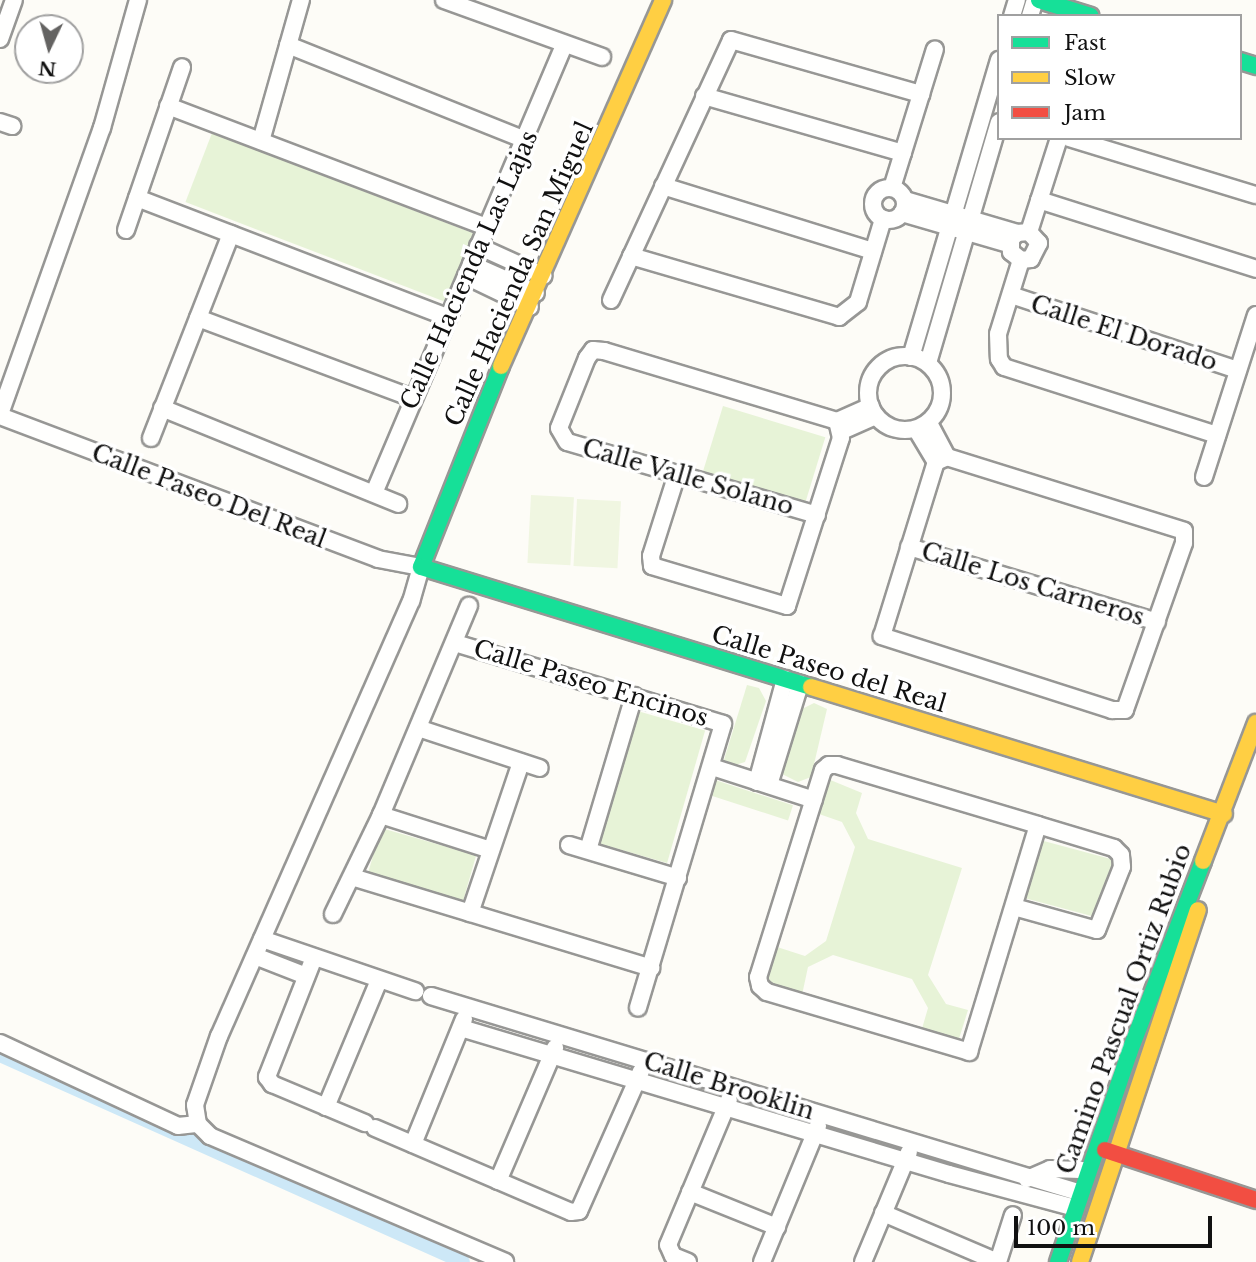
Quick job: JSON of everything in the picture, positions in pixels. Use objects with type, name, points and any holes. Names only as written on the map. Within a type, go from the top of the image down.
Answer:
[{"type":"street","points":[[2,30],[14,0]]},
{"type":"street","points":[[0,415],[102,128],[138,0]]},
{"type":"street","points":[[261,141],[301,0]]},
{"type":"street","points":[[444,0],[564,46],[602,57]]},
{"type":"street","name":"Calle Hacienda San Miguel","points":[[421,567],[484,405],[544,276],[663,0]]},
{"type":"street","points":[[1037,0],[1084,14]]},
{"type":"street","points":[[611,299],[731,40],[921,94]]},
{"type":"street","points":[[288,44],[526,140]]},
{"type":"street","name":"Calle Hacienda Las Lajas","points":[[374,494],[412,398],[526,140],[564,46]]},
{"type":"street","points":[[934,49],[892,188],[903,207],[1018,236],[1039,248],[1031,259],[1021,260],[1011,252],[1018,236],[1039,200],[1058,140]]},
{"type":"street","points":[[126,230],[181,67]]},
{"type":"street","points":[[911,356],[997,67]]},
{"type":"street","points":[[705,96],[903,153]]},
{"type":"street","points":[[168,106],[486,227]]},
{"type":"street","points":[[928,363],[997,129]]},
{"type":"street","points":[[1076,140],[1256,195]]},
{"type":"street","points":[[663,186],[873,251]]},
{"type":"street","points":[[883,219],[875,212],[874,196],[892,188]]},
{"type":"street","points":[[137,198],[447,317]]},
{"type":"street","points":[[1039,200],[1256,269]]},
{"type":"street","points":[[631,256],[839,317],[858,302],[883,219],[903,207]]},
{"type":"street","points":[[151,438],[231,234]]},
{"type":"street","points":[[478,246],[544,276]]},
{"type":"street","points":[[1021,260],[998,334],[999,359],[1014,371],[1217,435]]},
{"type":"street","points":[[468,270],[533,300]]},
{"type":"street","name":"Calle El Dorado","points":[[1011,295],[1238,370]]},
{"type":"street","points":[[1204,477],[1256,315]]},
{"type":"street","points":[[198,318],[412,398]]},
{"type":"street","name":"Calle Valle Solano","points":[[817,515],[560,436],[593,351],[839,426]]},
{"type":"street","points":[[911,356],[928,363],[943,393],[922,426],[894,428],[873,411],[868,394],[874,372],[892,358],[911,356]]},
{"type":"street","points":[[162,408],[398,504]]},
{"type":"street","points":[[677,474],[651,556],[652,566],[787,606],[817,515],[839,426],[873,411]]},
{"type":"street","name":"Calle Paseo Del Real","points":[[0,415],[378,559],[421,567]]},
{"type":"street","points":[[922,426],[942,460],[1184,531],[1157,622],[1125,710],[1112,710],[882,636],[909,547],[942,460]]},
{"type":"street","name":"Calle Los Carneros","points":[[909,547],[1157,622]]},
{"type":"street","points":[[421,567],[411,601],[197,1094],[198,1124],[210,1136],[505,1262]]},
{"type":"street","name":"Calle Paseo del Real","points":[[421,567],[1224,814]]},
{"type":"street","name":"Calle Paseo Encinos","points":[[333,914],[381,815],[469,606]]},
{"type":"street","name":"Calle Paseo Encinos","points":[[455,643],[723,724],[638,1008]]},
{"type":"street","points":[[763,784],[792,682]]},
{"type":"street","points":[[588,850],[634,696]]},
{"type":"street","name":"Camino Pascual Ortiz Rubio","points":[[1058,1262],[1096,1147],[1216,823],[1224,814],[1256,723]]},
{"type":"street","points":[[418,728],[540,768]]},
{"type":"street","points":[[470,913],[521,762]]},
{"type":"street","points":[[1014,907],[1097,930],[1122,867],[1114,848],[1038,825],[837,765],[823,770],[758,977],[767,992],[969,1052],[1038,825]]},
{"type":"street","name":"Calle Paseo Encinos","points":[[712,767],[814,800]]},
{"type":"street","name":"Camino Pascual Ortiz Rubio","points":[[1080,1262],[1226,823],[1224,814]]},
{"type":"street","points":[[381,815],[491,850]]},
{"type":"street","points":[[569,845],[678,878]]},
{"type":"street","points":[[352,877],[651,968]]},
{"type":"street","points":[[262,939],[313,960],[415,991]]},
{"type":"street","points":[[255,956],[306,976]]},
{"type":"street","points":[[313,960],[267,1077],[272,1084],[498,1181],[579,1211],[645,1060]]},
{"type":"street","points":[[326,1107],[379,980]]},
{"type":"street","name":"Calle Brooklin","points":[[431,996],[822,1114],[1078,1200]]},
{"type":"street","points":[[413,1144],[469,1007]]},
{"type":"street","name":"Calle Brooklin","points":[[461,1028],[1006,1191],[1050,1169],[1088,1170]]},
{"type":"street","points":[[498,1181],[560,1034]]},
{"type":"street","points":[[0,1043],[178,1126],[198,1124]]},
{"type":"street","points":[[688,1262],[673,1255],[668,1245],[727,1108],[732,1087]]},
{"type":"street","points":[[762,1262],[822,1114]]},
{"type":"street","points":[[863,1262],[913,1143]]},
{"type":"street","points":[[1096,1147],[1256,1200]]},
{"type":"street","points":[[691,1192],[777,1227]]},
{"type":"street","points":[[883,1213],[998,1262],[1013,1214]]},
{"type":"green space","points":[[212,133],[473,233],[447,302],[185,202]]},
{"type":"green space","points":[[723,406],[825,437],[805,502],[703,471]]},
{"type":"green space","points":[[531,495],[574,497],[570,565],[527,563]]},
{"type":"green space","points":[[577,499],[621,501],[617,568],[573,566]]},
{"type":"green space","points":[[747,685],[759,688],[766,701],[745,762],[732,766],[723,763]]},
{"type":"green space","points":[[814,703],[827,709],[811,777],[798,782],[780,773],[800,710]]},
{"type":"green space","points":[[634,710],[705,730],[667,863],[596,843]]},
{"type":"green space","points":[[828,779],[862,793],[856,813],[868,839],[962,868],[928,975],[946,1004],[968,1010],[958,1042],[921,1032],[928,1008],[912,979],[833,955],[808,967],[802,995],[765,982],[774,946],[805,956],[826,941],[855,847],[842,822],[819,814]]},
{"type":"green space","points":[[715,780],[793,805],[788,821],[710,795]]},
{"type":"green space","points":[[381,828],[476,855],[463,902],[367,875]]},
{"type":"green space","points":[[1040,840],[1118,861],[1103,919],[1024,898]]},
{"type":"waterway","points":[[0,1055],[463,1262]]},
{"type":"traffic: fast","points":[[1039,0],[1084,14]]},
{"type":"traffic: fast","points":[[1242,62],[1256,66]]},
{"type":"traffic: fast","points":[[501,366],[421,567],[811,687]]},
{"type":"traffic: fast","points":[[1058,1262],[1129,1053],[1203,861]]},
{"type":"traffic: slow","points":[[501,366],[663,0]]},
{"type":"traffic: slow","points":[[811,687],[1224,814]]},
{"type":"traffic: slow","points":[[1203,861],[1256,723]]},
{"type":"traffic: slow","points":[[1080,1262],[1198,910]]},
{"type":"traffic: jam","points":[[1105,1150],[1256,1200]]}]
